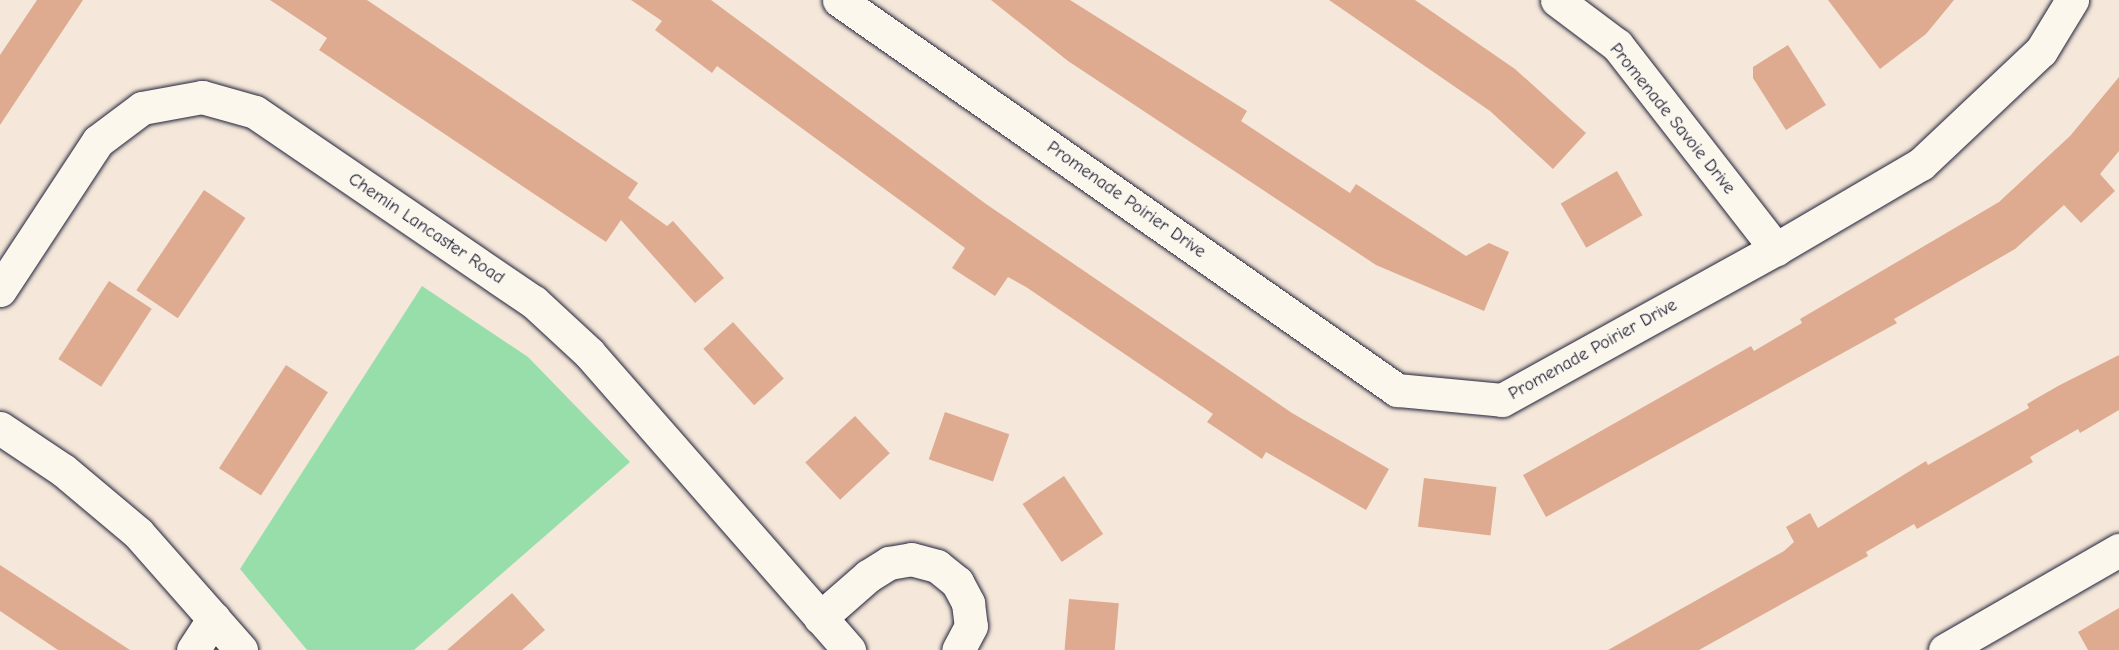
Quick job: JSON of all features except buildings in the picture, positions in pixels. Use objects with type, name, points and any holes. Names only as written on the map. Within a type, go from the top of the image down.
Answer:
[{"type":"street","name":"Promenade Poirier Drive","points":[[839,0],[1397,390],[1502,400],[1776,249],[1921,164],[2041,51],[2072,0]]},
{"type":"street","name":"Promenade Savoie Drive","points":[[1557,0],[1617,45],[1776,249]]},
{"type":"street","name":"Chemin Lancaster Road","points":[[0,290],[98,141],[142,108],[202,96],[255,112],[534,302],[589,353],[849,650]]},
{"type":"street","points":[[0,429],[63,470],[138,533],[241,650]]},
{"type":"street","points":[[1945,650],[1993,638],[2119,550]]},
{"type":"street","points":[[820,618],[868,576],[889,563],[911,558],[937,566],[957,582],[968,603],[971,626],[958,650]]},
{"type":"street","points":[[193,650],[214,618]]},
{"type":"green space","points":[[422,286],[528,357],[630,462],[414,650],[307,650],[240,569]]}]
